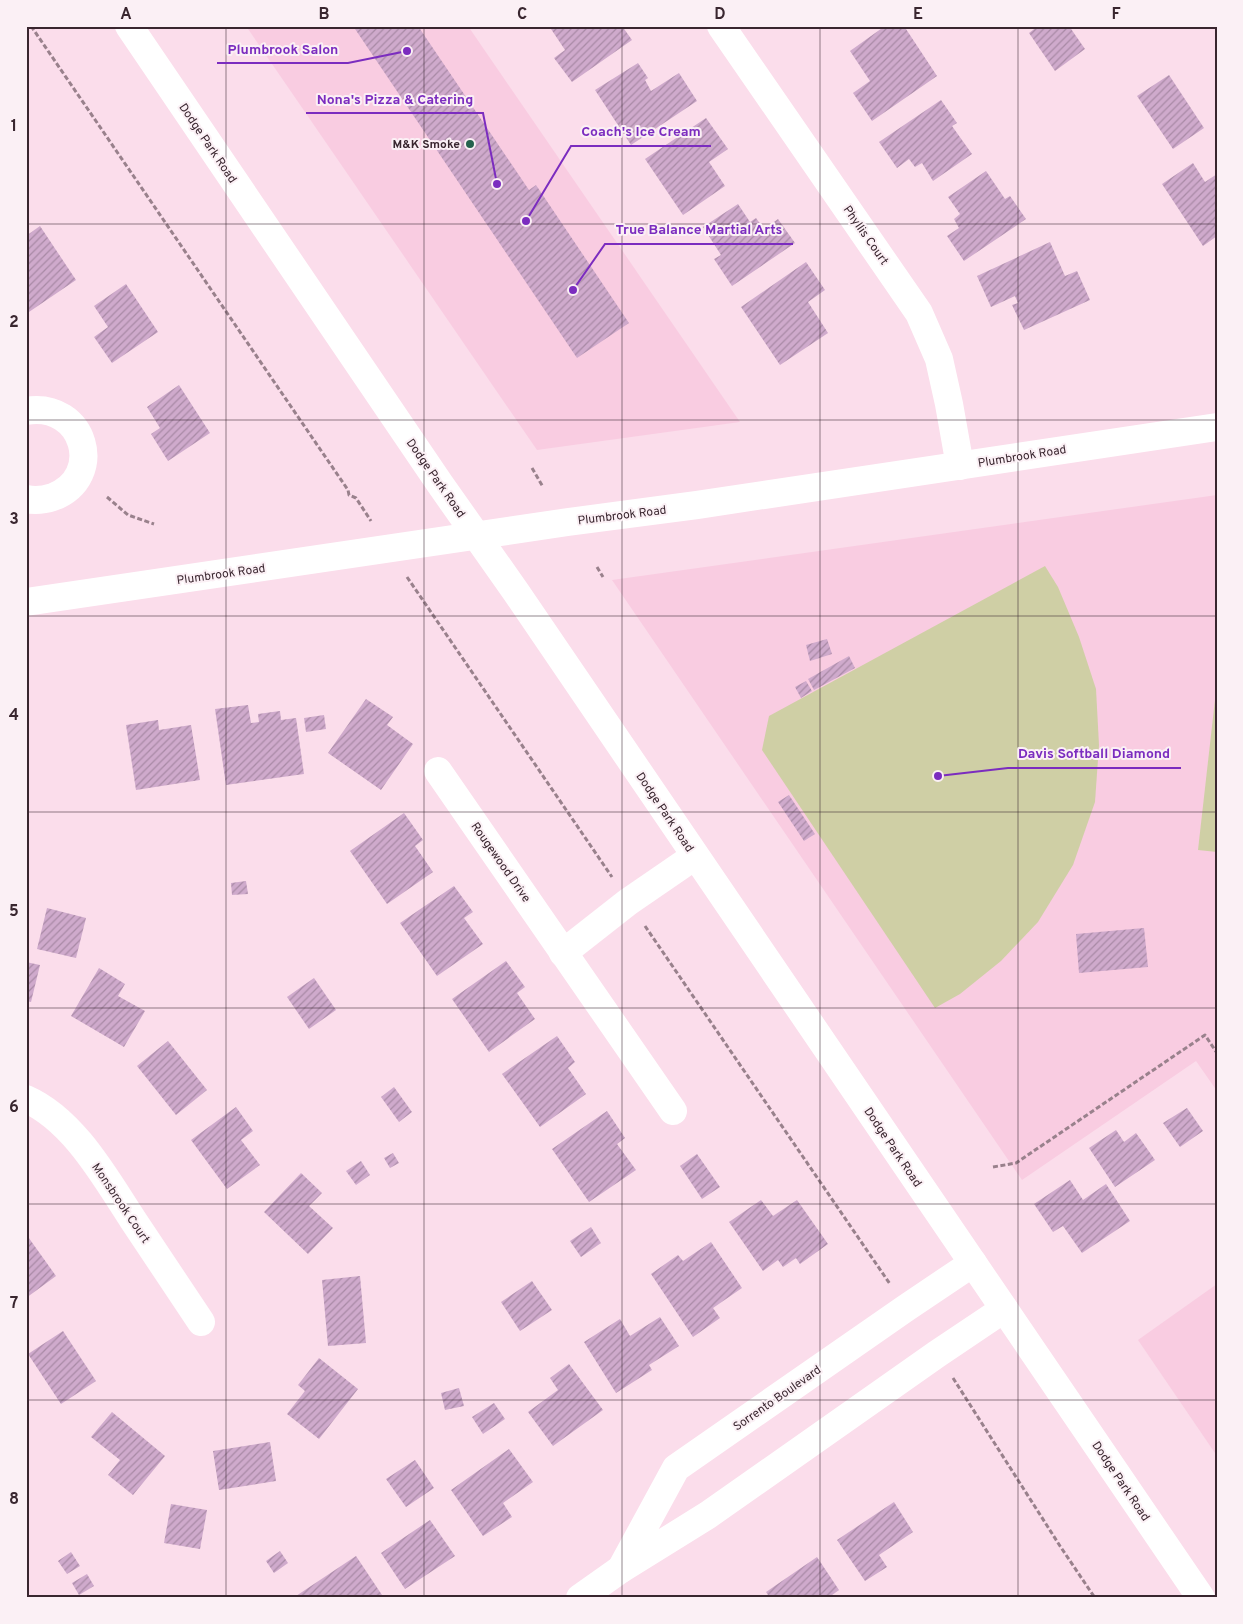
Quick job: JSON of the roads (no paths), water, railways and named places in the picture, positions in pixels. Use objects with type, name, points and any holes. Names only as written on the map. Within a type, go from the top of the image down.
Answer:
[{"type":"street","name":"Dodge Park Road","points":[[129,26],[1201,1598]]},
{"type":"street","name":"Phyllis Court","points":[[721,26],[918,314],[939,359],[951,412],[960,466]]},
{"type":"street","points":[[26,499],[46,500],[60,494],[72,485],[80,472],[83,458],[82,443],[76,430],[66,419],[53,412],[30,409]]},
{"type":"street","name":"Plumbrook Road","points":[[26,602],[697,505],[1217,427]]},
{"type":"street","name":"Rougewood Drive","points":[[438,771],[673,1111]]},
{"type":"street","points":[[563,953],[628,902],[695,856]]},
{"type":"street","name":"Monsbrook Court","points":[[26,1100],[36,1104],[62,1124],[88,1154],[201,1322]]},
{"type":"street","name":"Sorrento Boulevard","points":[[621,1569],[676,1468],[972,1263]]},
{"type":"street","name":"Sorrento Boulevard","points":[[580,1598],[621,1569],[708,1515],[1004,1309]]},
{"type":"place","name":"Plumbrook Salon","points":[[407,51]]},
{"type":"place","name":"M&K Smoke","points":[[470,144]]},
{"type":"place","name":"Nona's Pizza & Catering","points":[[497,184]]},
{"type":"place","name":"Coach's Ice Cream","points":[[526,221]]},
{"type":"place","name":"True Balance Martial Arts","points":[[573,290]]},
{"type":"place","name":"Davis Softball Diamond","points":[[938,776]]}]
